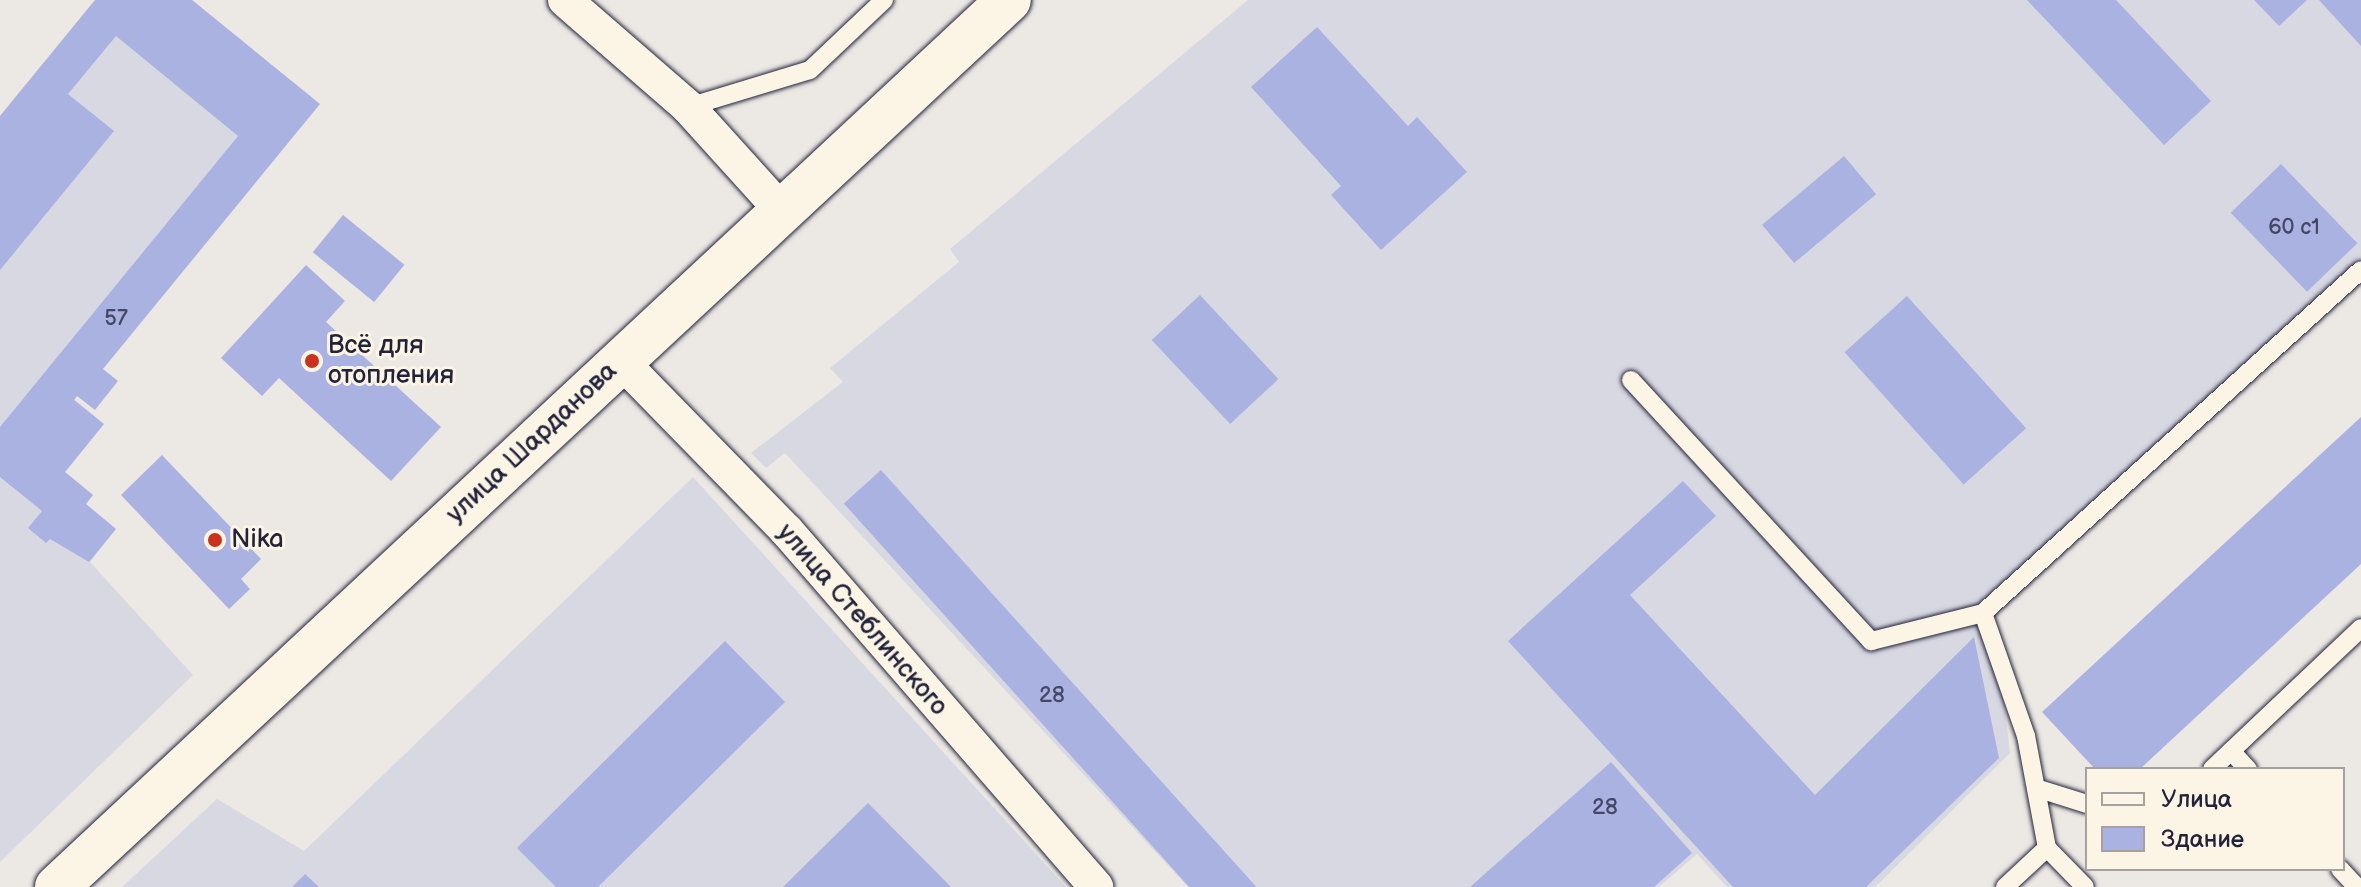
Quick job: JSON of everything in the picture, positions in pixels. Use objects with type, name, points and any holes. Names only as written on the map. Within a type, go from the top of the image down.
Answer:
[{"type":"main road","name":"улица Шарданова","points":[[57,887],[1009,0]]},
{"type":"street","points":[[565,0],[688,107],[781,210]]},
{"type":"street","name":"улица Стеблинского","points":[[620,360],[786,530],[1096,887]]},
{"type":"lane","points":[[688,107],[810,70],[884,0]]},
{"type":"lane","points":[[1631,380],[1871,641],[1983,613],[2361,270]]},
{"type":"lane","points":[[1983,613],[2026,736],[2047,848],[2085,887]]},
{"type":"lane","points":[[2214,767],[2361,628]]},
{"type":"lane","points":[[2231,751],[2246,767]]},
{"type":"lane","points":[[2036,788],[2085,803]]},
{"type":"lane","points":[[2005,887],[2047,848]]},
{"type":"lane","points":[[2342,871],[2357,887]]},
{"type":"shaded area","points":[[95,0],[192,0],[320,104],[74,399],[104,424],[65,472],[93,495],[86,504],[116,529],[90,562],[193,675],[0,862],[0,116]]},
{"type":"shaded area","points":[[1248,0],[2361,0],[2361,262],[1991,593],[2010,753],[1875,887],[1727,887],[1697,854],[1659,887],[1188,887],[785,453],[766,468],[751,453],[843,382],[830,368],[959,262],[950,249]]},
{"type":"shaded area","points":[[693,477],[1066,887],[122,887],[217,799],[304,851]]},
{"type":"building","points":[[95,0],[192,0],[320,104],[103,369],[118,381],[95,410],[77,396],[74,400],[104,424],[65,472],[93,495],[86,504],[116,529],[89,562],[50,539],[46,543],[28,528],[42,511],[0,477],[0,427],[238,136],[116,36],[68,94],[114,131],[0,270],[0,116]]},
{"type":"building","points":[[2027,0],[2116,0],[2211,101],[2164,145]]},
{"type":"building","points":[[2254,0],[2307,0],[2279,26]]},
{"type":"building","points":[[2319,0],[2361,0],[2361,46]]},
{"type":"building","points":[[1317,27],[1408,126],[1417,117],[1467,172],[1381,250],[1331,195],[1341,186],[1251,87]]},
{"type":"building","points":[[1844,156],[1876,194],[1794,263],[1762,225]]},
{"type":"building","points":[[2281,164],[2357,243],[2307,292],[2231,213]]},
{"type":"building","points":[[343,215],[404,265],[374,302],[313,252]]},
{"type":"building","points":[[306,265],[345,301],[326,322],[441,427],[391,481],[279,378],[262,396],[221,358]]},
{"type":"building","points":[[1200,295],[1278,379],[1230,424],[1152,340]]},
{"type":"building","points":[[1907,296],[2026,428],[1964,484],[1845,352]]},
{"type":"building","points":[[2361,417],[2361,564],[2142,767],[2093,767],[2042,712]]},
{"type":"building","points":[[162,455],[261,559],[241,579],[250,589],[229,609],[121,495]]},
{"type":"building","points":[[881,470],[1256,887],[1189,887],[844,503]]},
{"type":"building","points":[[1683,481],[1716,516],[1630,595],[1815,795],[1974,637],[1999,758],[1866,887],[1733,887],[1508,641]]},
{"type":"building","points":[[725,641],[785,702],[598,887],[556,887],[517,848]]},
{"type":"building","points":[[1611,762],[1692,853],[1654,887],[1470,887]]},
{"type":"building","points":[[868,803],[951,887],[783,887]]},
{"type":"building","points":[[305,874],[319,887],[292,887]]},
{"type":"place","name":"Всё для отопления","points":[[312,361]]},
{"type":"place","name":"Nika","points":[[215,540]]}]
